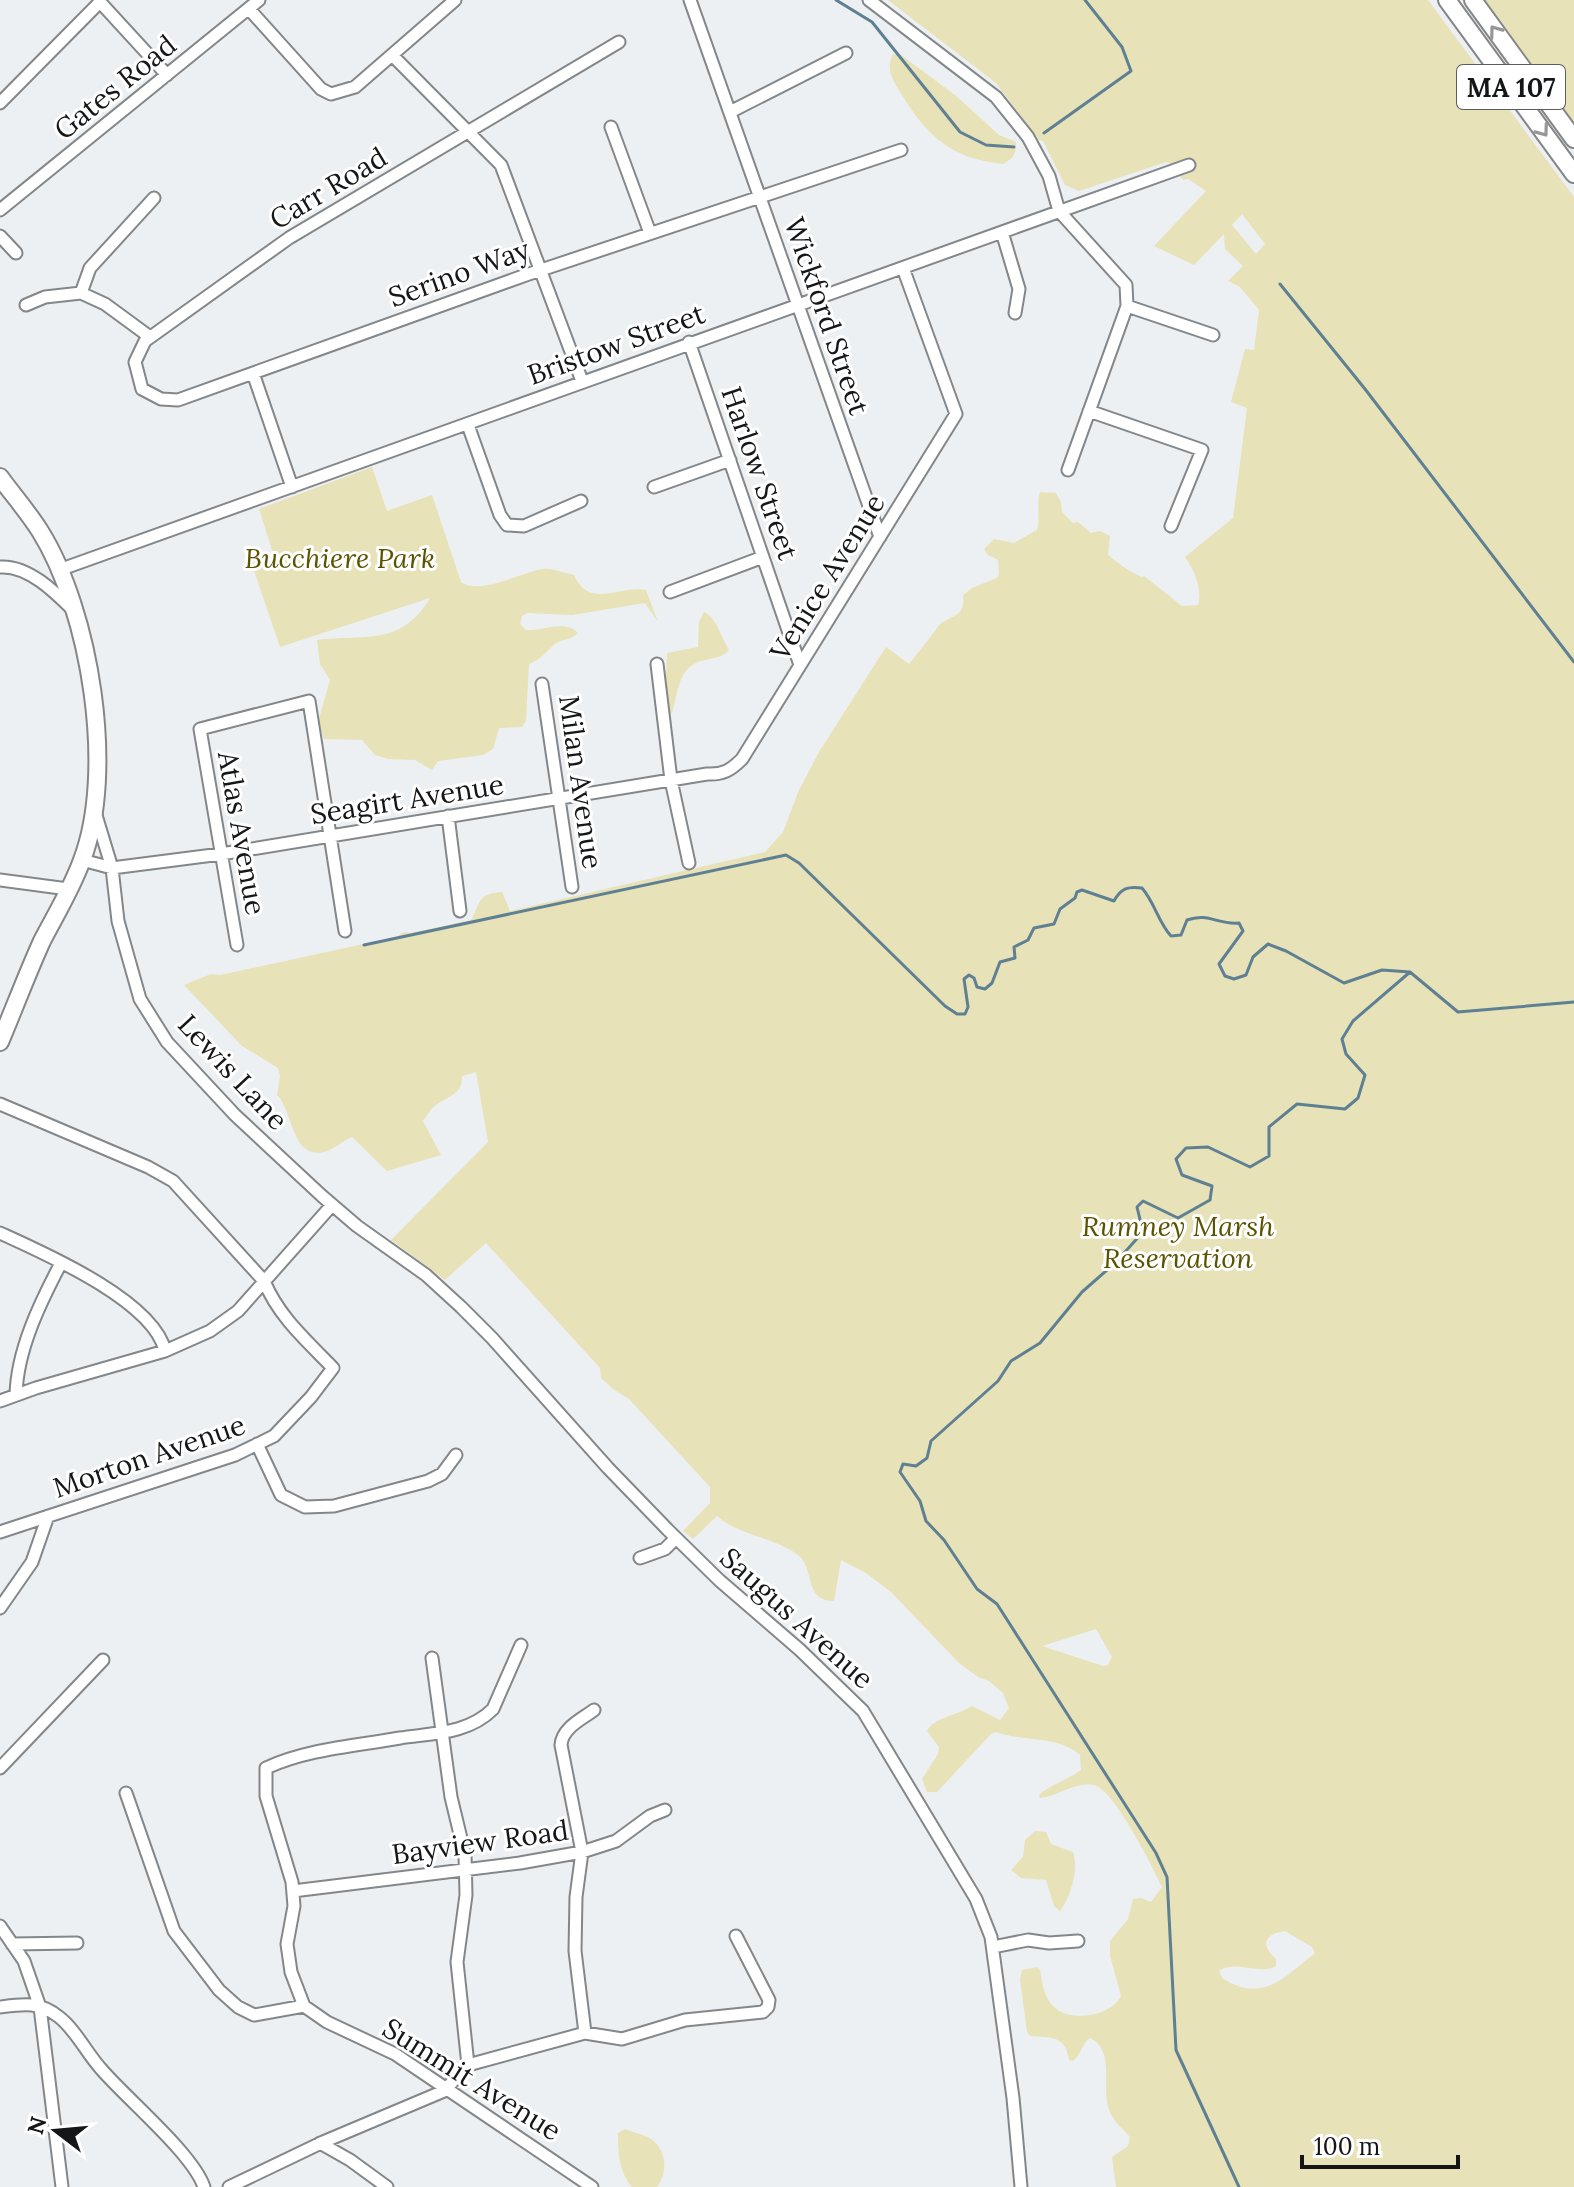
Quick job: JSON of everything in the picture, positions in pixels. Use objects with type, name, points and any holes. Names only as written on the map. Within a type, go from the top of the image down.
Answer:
[{"type":"main road","name":"MA 107","points":[[1447,0],[1574,174]]},
{"type":"main road","name":"MA 107","points":[[1473,0],[1574,139]]},
{"type":"main road","points":[[0,477],[40,531],[59,570],[73,610],[83,645],[95,713],[98,767],[95,812],[82,860],[1,1037]]},
{"type":"street","name":"Gates Road","points":[[0,210],[259,0]]},
{"type":"street","points":[[249,9],[321,89],[331,94],[355,87],[455,0]]},
{"type":"street","name":"Wickford Street","points":[[690,0],[880,537]]},
{"type":"street","points":[[869,0],[996,97],[1028,137],[1049,176],[1059,211],[1123,279],[1127,306],[1068,470]]},
{"type":"street","points":[[0,102],[100,2],[167,75]]},
{"type":"street","name":"Carr Road","points":[[150,337],[289,238],[619,42]]},
{"type":"street","points":[[730,112],[846,53]]},
{"type":"street","points":[[392,55],[501,165],[582,381]]},
{"type":"street","points":[[611,127],[650,233]]},
{"type":"street","name":"Serino Way","points":[[150,337],[135,362],[142,389],[161,399],[176,400],[541,269],[901,150]]},
{"type":"street","name":"Bristow Street","points":[[59,570],[1189,165]]},
{"type":"street","points":[[81,293],[90,268],[154,198]]},
{"type":"street","points":[[1002,232],[1019,289],[1015,313]]},
{"type":"street","points":[[0,236],[16,253]]},
{"type":"street","name":"Venice Avenue","points":[[738,763],[956,414],[903,268]]},
{"type":"street","points":[[26,305],[45,297],[81,293],[105,304],[150,337]]},
{"type":"street","points":[[1127,306],[1213,335]]},
{"type":"street","name":"Harlow Street","points":[[689,342],[800,665]]},
{"type":"street","points":[[253,373],[292,487]]},
{"type":"street","points":[[1089,411],[1202,450],[1171,526]]},
{"type":"street","points":[[468,425],[500,515],[507,525],[524,526],[581,501]]},
{"type":"street","points":[[654,487],[730,460]]},
{"type":"street","points":[[670,592],[763,557]]},
{"type":"street","points":[[0,567],[23,572],[57,594],[73,610]]},
{"type":"street","points":[[657,664],[671,780],[689,863]]},
{"type":"street","name":"Milan Avenue","points":[[542,684],[572,887]]},
{"type":"street","name":"Atlas Avenue","points":[[237,945],[200,729],[309,701],[330,836]]},
{"type":"street","name":"Seagirt Avenue","points":[[82,860],[112,868],[221,854],[671,780],[720,775],[738,763]]},
{"type":"street","name":"Lewis Lane","points":[[95,812],[112,868],[118,921],[140,999],[167,1042],[235,1115],[332,1205]]},
{"type":"street","points":[[448,816],[460,911]]},
{"type":"street","points":[[330,836],[345,931]]},
{"type":"street","points":[[0,880],[68,889]]},
{"type":"street","points":[[0,1104],[148,1167],[173,1181],[264,1281]]},
{"type":"street","points":[[0,1401],[165,1351],[210,1331],[238,1311],[332,1205]]},
{"type":"street","name":"Saugus Avenue","points":[[332,1205],[426,1275],[471,1317],[676,1538],[863,1711],[976,1899],[993,1947],[1021,2187]]},
{"type":"street","points":[[0,1233],[113,1291],[149,1321],[162,1339],[165,1351]]},
{"type":"street","points":[[16,1395],[17,1375],[29,1336],[61,1263]]},
{"type":"street","name":"Morton Avenue","points":[[0,1532],[235,1455],[274,1436],[333,1368],[287,1322],[264,1281]]},
{"type":"street","points":[[257,1444],[281,1495],[297,1505],[314,1509],[428,1481],[442,1474],[456,1455]]},
{"type":"street","points":[[0,1608],[32,1562],[48,1516]]},
{"type":"street","points":[[640,1558],[665,1549],[676,1538]]},
{"type":"street","points":[[126,1793],[174,1931],[219,1990],[238,2007],[254,2015],[304,2006],[291,1972],[287,1944],[294,1906],[293,1891],[266,1796],[266,1768],[292,1756],[404,1737],[444,1734],[485,1717],[493,1709],[521,1645]]},
{"type":"street","points":[[432,1658],[451,1797],[465,1855],[466,1895],[457,1962],[468,2065]]},
{"type":"street","points":[[0,1768],[103,1660]]},
{"type":"street","points":[[585,2033],[575,1951],[576,1897],[582,1852],[562,1737],[594,1710]]},
{"type":"street","name":"Bayview Road","points":[[293,1891],[582,1852],[616,1841],[650,1816],[665,1810]]},
{"type":"street","points":[[0,1926],[24,1961],[40,2007],[62,2187]]},
{"type":"street","points":[[229,2187],[320,2143],[446,2089],[468,2065],[585,2033],[622,2039],[685,2020],[763,2012],[769,2000],[736,1936]]},
{"type":"street","points":[[993,1947],[1028,1940],[1049,1943],[1078,1941]]},
{"type":"street","points":[[12,1944],[77,1943]]},
{"type":"street","points":[[0,2007],[30,2003],[59,2017],[100,2069],[200,2176],[204,2187]]},
{"type":"street","name":"Summit Avenue","points":[[304,2006],[327,2022],[395,2054],[592,2187]]},
{"type":"street","points":[[320,2143],[387,2187]]},
{"type":"green space","name":"Rumney Marsh Reservation","points":[[888,0],[1428,0],[1574,197],[1574,2187],[1116,2187],[1112,2157],[1128,2146],[1130,2137],[1109,2111],[1103,2051],[1090,2038],[1073,2061],[1069,2060],[1064,2046],[1056,2039],[1030,2036],[1020,1979],[1022,1970],[1037,1967],[1050,2002],[1069,2015],[1089,2015],[1108,2009],[1121,1996],[1110,1956],[1110,1941],[1128,1919],[1133,1899],[1151,1902],[1162,1887],[1132,1830],[1102,1790],[1087,1784],[1040,1798],[1043,1792],[1081,1770],[1080,1755],[1061,1744],[996,1732],[937,1792],[927,1792],[922,1779],[938,1754],[939,1747],[927,1731],[930,1726],[972,1706],[1000,1720],[1009,1708],[1003,1693],[959,1663],[891,1592],[866,1573],[841,1560],[834,1601],[824,1600],[813,1590],[803,1560],[779,1544],[736,1528],[717,1516],[693,1539],[683,1531],[710,1503],[710,1487],[629,1399],[601,1378],[600,1368],[486,1243],[445,1280],[391,1240],[488,1142],[476,1072],[462,1076],[457,1091],[434,1107],[423,1121],[441,1155],[387,1171],[352,1137],[328,1151],[313,1152],[299,1141],[277,1095],[278,1068],[242,1046],[184,985],[211,974],[220,975],[396,937],[404,932],[471,920],[481,900],[494,893],[502,892],[510,911],[765,852],[783,832],[799,790],[819,752],[886,647],[909,664],[941,624],[959,613],[963,595],[997,578],[998,560],[984,549],[994,539],[1014,543],[1037,530],[1040,492],[1056,493],[1062,512],[1073,523],[1078,522],[1091,533],[1100,531],[1110,536],[1108,555],[1120,565],[1144,576],[1182,606],[1198,605],[1197,580],[1185,557],[1233,518],[1247,408],[1231,402],[1245,349],[1254,350],[1259,310],[1240,287],[1228,281],[1243,266],[1225,249],[1224,234],[1194,265],[1154,246],[1206,191],[1188,179],[1183,180],[1171,164],[1166,162],[1079,191],[1065,185],[1043,141],[1039,140],[996,83]],"holes":[[[1242,214],[1265,244],[1256,254],[1232,225]],[[1096,1629],[1112,1657],[1108,1665],[1103,1666],[1042,1646]],[[1285,1931],[1312,1947],[1315,1953],[1282,1979],[1261,1988],[1249,1989],[1222,1978],[1219,1971],[1226,1968],[1269,1969],[1276,1966],[1276,1959],[1266,1945],[1272,1935]]]},
{"type":"green space","points":[[1476,0],[1574,0],[1574,131]]},
{"type":"green space","points":[[893,54],[901,55],[955,95],[999,135],[1016,142],[1012,158],[1003,164],[969,157],[931,134],[911,110],[893,80],[890,65]]},
{"type":"green space","name":"Bucchiere Park","points":[[372,467],[387,511],[432,495],[461,582],[469,586],[489,585],[534,571],[555,570],[574,575],[580,585],[597,594],[646,590],[658,622],[645,603],[572,615],[528,613],[522,616],[520,624],[526,630],[560,626],[578,633],[555,644],[529,664],[526,721],[522,727],[499,728],[493,749],[483,755],[438,761],[432,770],[415,760],[375,755],[362,740],[324,739],[318,722],[330,680],[320,664],[317,640],[366,637],[394,631],[419,614],[430,598],[280,647],[251,562],[273,553],[259,509]]},
{"type":"green space","points":[[704,612],[715,623],[729,650],[689,668],[681,680],[672,713],[668,712],[665,701],[667,653],[698,647],[699,622]]},
{"type":"green space","points":[[1035,1831],[1046,1832],[1051,1844],[1073,1852],[1073,1882],[1060,1911],[1054,1906],[1046,1880],[1021,1878],[1011,1870],[1023,1857],[1025,1840]]},
{"type":"green space","points":[[625,2129],[648,2137],[660,2149],[664,2168],[657,2187],[632,2187],[628,2181],[618,2147],[618,2133]]},
{"type":"waterway","points":[[836,0],[872,22],[960,132],[986,145],[1014,147]]},
{"type":"waterway","points":[[1044,133],[1131,71],[1122,47],[1085,0]]},
{"type":"waterway","points":[[1280,284],[1365,389],[1574,662]]},
{"type":"waterway","points":[[364,945],[786,855],[799,863],[945,1006],[957,1014],[965,1014],[968,1007],[964,979],[969,975],[974,978],[977,987],[985,989],[992,983],[1000,962],[1015,958],[1014,947],[1028,940],[1034,928],[1054,924],[1060,909],[1082,890],[1114,901],[1125,889],[1142,888],[1171,936],[1181,935],[1187,920],[1195,918],[1239,923],[1243,931],[1219,964],[1225,976],[1234,979],[1246,975],[1253,957],[1268,944],[1344,983],[1382,970],[1410,972]]},
{"type":"waterway","points":[[1239,2187],[1176,2050],[1167,1877],[1156,1853],[997,1604],[977,1589],[944,1540],[926,1521],[920,1501],[900,1472],[903,1464],[916,1466],[927,1458],[931,1441],[998,1381],[1011,1361],[1040,1343],[1082,1292],[1115,1263],[1143,1232],[1137,1207],[1143,1201],[1178,1218],[1210,1200],[1212,1186],[1182,1175],[1176,1159],[1186,1148],[1208,1147],[1250,1167],[1269,1156],[1269,1127],[1297,1104],[1345,1109],[1358,1098],[1365,1075],[1346,1054],[1342,1039],[1353,1021],[1410,972],[1458,1012],[1574,1002]]}]
